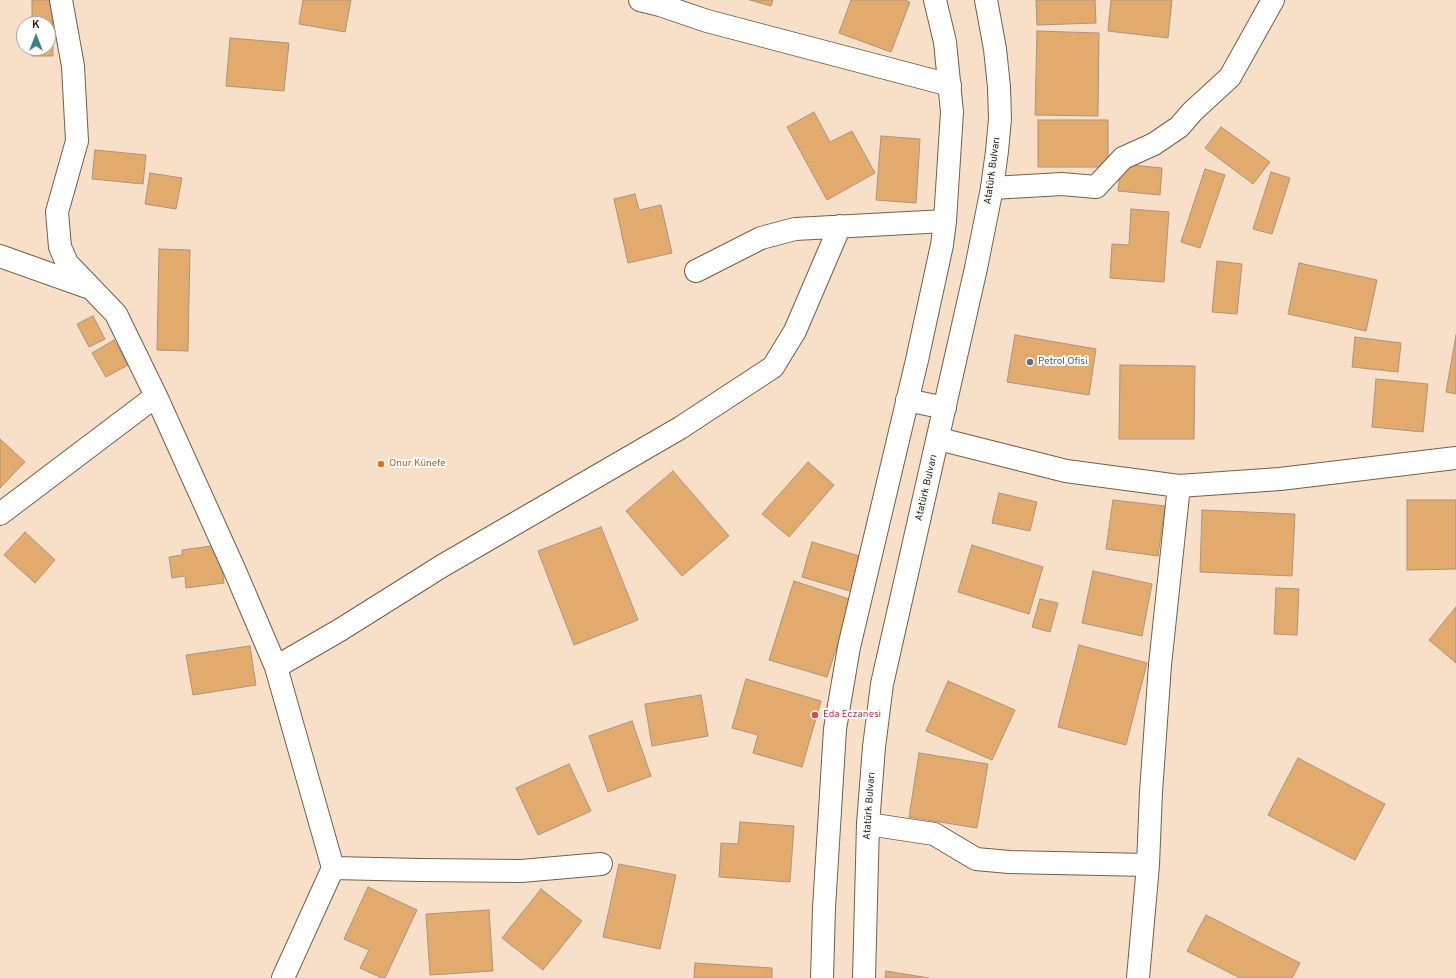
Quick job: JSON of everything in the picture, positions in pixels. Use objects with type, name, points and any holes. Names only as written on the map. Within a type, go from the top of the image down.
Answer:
[{"type":"main road","points":[[61,0],[73,66],[77,141],[57,212],[60,247],[67,263],[116,314],[156,396],[235,571],[276,667],[333,868],[283,978]]},
{"type":"main road","points":[[822,978],[824,908],[835,729],[849,647],[908,400],[942,245],[945,221],[952,112],[945,42],[935,0]]},
{"type":"main road","name":"Atatürk Bulvarı","points":[[864,978],[868,824],[874,747],[882,684],[939,439],[992,188],[1000,119],[999,87],[995,49],[986,0]]},
{"type":"main road","points":[[992,188],[1062,184],[1096,187],[1123,158],[1154,144],[1178,128],[1193,111],[1230,77],[1273,0]]},
{"type":"main road","points":[[652,2],[707,21],[950,85]]},
{"type":"main road","points":[[696,271],[761,238],[795,229],[945,221]]},
{"type":"main road","points":[[276,667],[340,630],[442,566],[680,428],[773,367],[795,331],[840,226]]},
{"type":"main road","points":[[0,256],[93,289]]},
{"type":"main road","points":[[0,514],[156,396]]},
{"type":"main road","points":[[908,400],[945,408]]},
{"type":"main road","points":[[939,439],[1066,471],[1178,486],[1280,479],[1456,458]]},
{"type":"main road","points":[[1138,978],[1148,865],[1158,689],[1178,486]]},
{"type":"main road","points":[[868,824],[934,834],[976,859],[1009,862],[1148,865]]},
{"type":"main road","points":[[333,868],[521,871],[601,864]]},
{"type":"building","points":[[32,0],[52,0],[52,16],[32,16]]},
{"type":"building","points":[[303,0],[351,0],[345,32],[299,24]]},
{"type":"building","points":[[750,0],[773,0],[771,6]]},
{"type":"building","points":[[851,0],[904,0],[910,2],[891,52],[839,33]]},
{"type":"building","points":[[1036,0],[1095,0],[1096,23],[1037,25]]},
{"type":"building","points":[[1111,0],[1172,0],[1168,38],[1108,31]]},
{"type":"building","points":[[1037,31],[1099,33],[1098,116],[1035,115]]},
{"type":"building","points":[[230,38],[289,43],[284,91],[226,86]]},
{"type":"building","points":[[814,112],[830,142],[852,131],[875,173],[827,200],[787,127]]},
{"type":"building","points":[[1038,120],[1108,120],[1108,167],[1038,167]]},
{"type":"building","points":[[1221,127],[1270,162],[1253,184],[1205,148]]},
{"type":"building","points":[[881,136],[920,139],[916,203],[876,200]]},
{"type":"building","points":[[95,150],[146,155],[143,184],[92,179]]},
{"type":"building","points":[[1121,164],[1162,168],[1160,195],[1118,191]]},
{"type":"building","points":[[1205,169],[1225,175],[1200,248],[1181,242]]},
{"type":"building","points":[[1271,172],[1290,178],[1272,234],[1253,229]]},
{"type":"building","points":[[150,173],[182,178],[176,209],[145,204]]},
{"type":"building","points":[[635,194],[639,210],[661,205],[672,253],[628,263],[614,199]]},
{"type":"building","points":[[1131,209],[1169,212],[1164,282],[1110,278],[1112,244],[1129,245]]},
{"type":"building","points":[[159,249],[190,250],[188,351],[157,350]]},
{"type":"building","points":[[1217,261],[1242,264],[1237,314],[1212,312]]},
{"type":"building","points":[[1299,263],[1377,280],[1366,331],[1288,314]]},
{"type":"building","points":[[93,316],[105,339],[89,347],[77,324]]},
{"type":"building","points":[[1015,335],[1096,349],[1089,395],[1007,382]]},
{"type":"building","points":[[1456,335],[1456,394],[1446,392]]},
{"type":"building","points":[[1355,337],[1401,343],[1398,372],[1352,367]]},
{"type":"building","points":[[114,340],[128,365],[106,377],[92,353]]},
{"type":"building","points":[[1120,365],[1195,366],[1194,439],[1119,439]]},
{"type":"building","points":[[1376,379],[1428,384],[1423,432],[1372,427]]},
{"type":"building","points":[[0,439],[25,462],[0,488]]},
{"type":"building","points":[[808,462],[834,485],[789,537],[762,514]]},
{"type":"building","points":[[673,471],[729,536],[682,576],[626,511]]},
{"type":"building","points":[[999,493],[1037,502],[1030,531],[992,523]]},
{"type":"building","points":[[1113,500],[1165,506],[1158,556],[1106,549]]},
{"type":"building","points":[[1407,500],[1456,500],[1456,569],[1407,570]]},
{"type":"building","points":[[1202,510],[1295,514],[1292,576],[1200,572]]},
{"type":"building","points":[[601,527],[638,620],[574,645],[538,551]]},
{"type":"building","points":[[25,532],[55,560],[35,583],[4,555]]},
{"type":"building","points":[[812,542],[863,557],[853,592],[802,577]]},
{"type":"building","points":[[219,545],[224,583],[186,588],[185,576],[172,578],[169,557],[182,555],[182,550]]},
{"type":"building","points":[[972,545],[1043,567],[1029,614],[958,592]]},
{"type":"building","points":[[1093,571],[1152,584],[1142,636],[1082,623]]},
{"type":"building","points":[[794,581],[852,600],[827,677],[769,660]]},
{"type":"building","points":[[1276,588],[1299,589],[1297,635],[1274,634]]},
{"type":"building","points":[[1040,599],[1058,603],[1050,632],[1032,627]]},
{"type":"building","points":[[1456,607],[1456,663],[1429,640]]},
{"type":"building","points":[[1079,645],[1147,663],[1126,745],[1058,727]]},
{"type":"building","points":[[250,646],[256,685],[193,695],[186,655]]},
{"type":"building","points":[[746,679],[821,701],[802,767],[753,753],[758,735],[732,728]]},
{"type":"building","points":[[948,681],[1015,710],[992,760],[926,731]]},
{"type":"building","points":[[701,695],[708,736],[652,746],[645,704]]},
{"type":"building","points":[[632,721],[651,776],[608,792],[589,736]]},
{"type":"building","points":[[919,753],[988,764],[977,828],[909,817]]},
{"type":"building","points":[[1298,758],[1385,804],[1355,860],[1268,815]]},
{"type":"building","points":[[569,764],[591,811],[538,835],[516,788]]},
{"type":"building","points":[[740,822],[794,826],[790,882],[719,877],[721,843],[738,844]]},
{"type":"building","points":[[619,864],[676,875],[660,949],[603,937]]},
{"type":"building","points":[[368,887],[417,910],[385,978],[360,968],[369,950],[344,939]]},
{"type":"building","points":[[541,889],[582,921],[543,970],[502,938]]},
{"type":"building","points":[[489,910],[493,971],[430,975],[426,914]]},
{"type":"building","points":[[1206,915],[1300,963],[1292,978],[1240,978],[1187,951]]},
{"type":"building","points":[[695,963],[772,968],[772,978],[694,978]]},
{"type":"building","points":[[886,971],[929,978],[885,978]]},
{"type":"place","name":"Petrol Ofisi","points":[[1030,362]]},
{"type":"place","name":"Onur Künefe","points":[[381,464]]},
{"type":"place","name":"Eda Eczanesi","points":[[815,715]]}]
